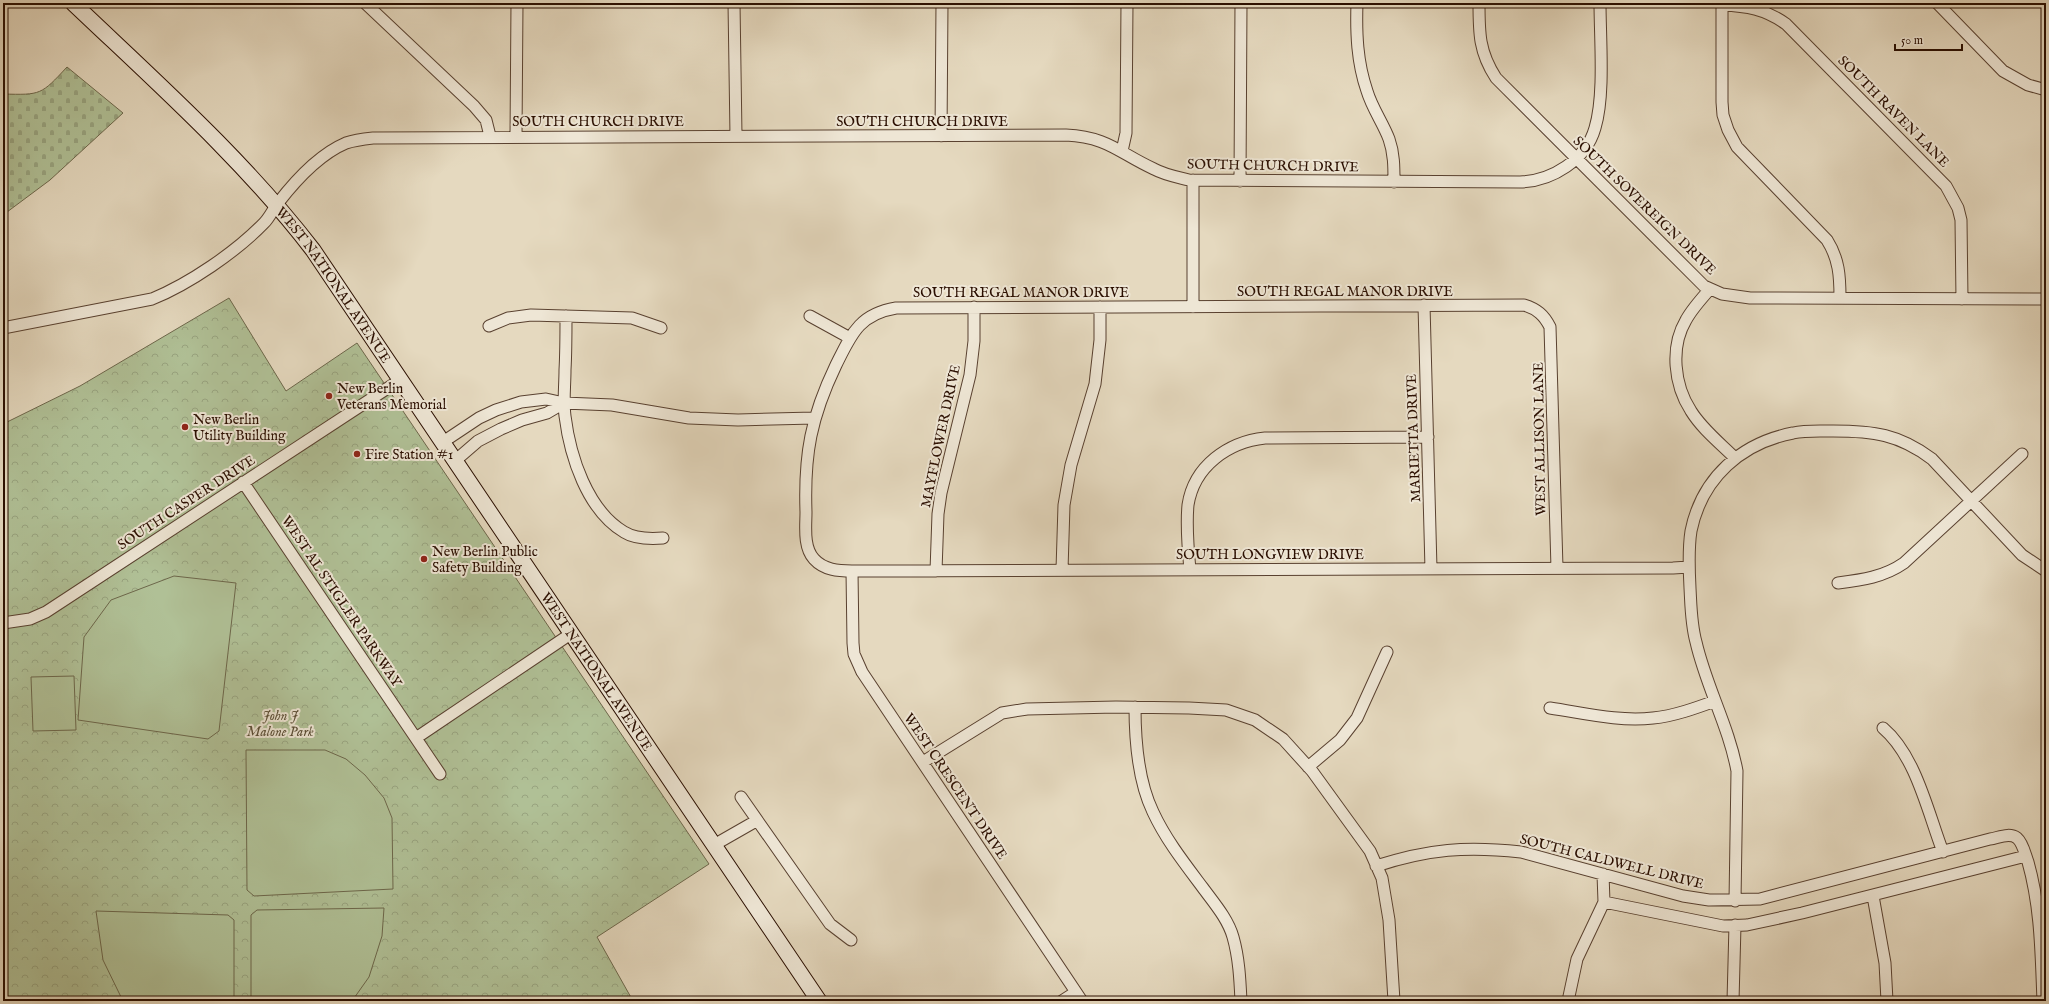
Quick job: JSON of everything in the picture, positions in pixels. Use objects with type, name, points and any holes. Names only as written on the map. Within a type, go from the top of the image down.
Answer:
[{"type":"main road","name":"WEST NATIONAL AVENUE","points":[[73,3],[227,152],[277,204],[312,250],[456,460],[819,1001]]},
{"type":"street","points":[[365,3],[474,106],[486,120],[490,136]]},
{"type":"street","points":[[516,136],[517,3]]},
{"type":"street","points":[[734,3],[736,136]]},
{"type":"street","points":[[942,3],[942,136]]},
{"type":"street","points":[[1122,151],[1126,133],[1126,3]]},
{"type":"street","points":[[1240,181],[1241,3]]},
{"type":"street","points":[[1357,3],[1356,36],[1361,71],[1367,92],[1388,138],[1393,154],[1394,182]]},
{"type":"street","name":"SOUTH SOVEREIGN DRIVE","points":[[1479,3],[1480,43],[1489,68],[1502,84],[1693,277],[1710,289],[1735,297],[1750,298],[2046,299]]},
{"type":"street","points":[[1576,158],[1592,136],[1599,114],[1600,3]]},
{"type":"street","points":[[1937,3],[2003,71],[2028,86],[2046,90]]},
{"type":"street","points":[[1722,4],[1722,102],[1723,115],[1728,130],[1744,155],[1827,240],[1834,251],[1839,265],[1840,298]]},
{"type":"street","name":"SOUTH RAVEN LANE","points":[[1722,4],[1751,7],[1776,17],[1786,24],[1946,186],[1958,208],[1961,220],[1962,299]]},
{"type":"street","name":"SOUTH CHURCH DRIVE","points":[[3,328],[26,325],[152,299],[173,290],[232,251],[250,236],[269,218],[277,204],[298,178],[337,148],[347,143],[387,136],[1080,136],[1105,142],[1153,169],[1173,176],[1193,180],[1240,181],[1526,182],[1553,175],[1568,166],[1576,158]]},
{"type":"street","points":[[1193,180],[1193,307]]},
{"type":"street","points":[[1710,289],[1690,313],[1681,329],[1676,350],[1678,377],[1682,393],[1691,411],[1703,426],[1735,458]]},
{"type":"street","name":"SOUTH REGAL MANOR DRIVE","points":[[852,571],[831,570],[822,566],[813,558],[807,546],[805,490],[808,445],[821,396],[850,338],[868,318],[883,310],[896,308],[1524,305],[1541,313]]},
{"type":"street","name":"MARIETTA DRIVE","points":[[1424,306],[1431,569]]},
{"type":"street","points":[[1062,570],[1064,505],[1071,465],[1095,384],[1100,340],[1100,307]]},
{"type":"street","name":"MAYFLOWER DRIVE","points":[[936,571],[938,514],[941,493],[970,374],[974,341],[974,308]]},
{"type":"street","name":"WEST ALLISON LANE","points":[[1541,313],[1550,327],[1551,336],[1557,568]]},
{"type":"street","points":[[489,326],[519,315],[632,318],[661,328]]},
{"type":"street","points":[[566,316],[564,404],[568,437],[581,478],[596,504],[612,522],[624,532],[638,537],[663,538]]},
{"type":"street","points":[[810,316],[850,338]]},
{"type":"street","name":"SOUTH CASPER DRIVE","points":[[3,623],[30,619],[46,612],[400,380]]},
{"type":"street","points":[[443,442],[479,418],[521,402],[546,399],[564,404],[612,405],[689,418],[720,420],[814,418]]},
{"type":"street","points":[[456,460],[478,441],[501,429],[522,420],[547,413],[564,404]]},
{"type":"street","points":[[1734,901],[1737,771],[1734,752],[1715,701],[1696,642],[1691,615],[1689,567],[1692,530],[1699,507],[1712,482],[1735,458],[1763,441],[1796,432],[1875,433],[1900,440],[1918,449],[1932,459],[2022,555],[2046,571]]},
{"type":"street","points":[[1190,570],[1188,507],[1192,490],[1204,468],[1217,456],[1229,448],[1243,442],[1265,438],[1428,437]]},
{"type":"street","points":[[1838,583],[1869,579],[1895,570],[2022,454]]},
{"type":"street","name":"WEST AL STIGLER PARKWAY","points":[[243,482],[440,774]]},
{"type":"street","name":"SOUTH LONGVIEW DRIVE","points":[[852,571],[1689,567]]},
{"type":"street","name":"WEST CRESCENT DRIVE","points":[[852,571],[854,654],[877,696],[923,762],[1079,996]]},
{"type":"street","points":[[416,738],[572,633]]},
{"type":"street","points":[[1308,767],[1340,740],[1356,718],[1387,652]]},
{"type":"street","points":[[1550,708],[1620,719],[1652,718],[1666,716],[1715,701]]},
{"type":"street","points":[[923,762],[1002,713],[1035,709],[1135,707],[1226,710],[1255,720],[1283,739],[1308,767],[1370,851],[1382,878],[1389,920],[1394,1001]]},
{"type":"street","points":[[1135,707],[1136,746],[1142,779],[1152,810],[1178,854],[1222,913],[1233,937],[1239,967],[1241,1001]]},
{"type":"street","points":[[1883,728],[1892,736],[1905,756],[1927,805],[1943,852]]},
{"type":"street","points":[[741,797],[830,924],[851,940]]},
{"type":"street","points":[[714,845],[756,820]]},
{"type":"street","name":"SOUTH CALDWELL DRIVE","points":[[1376,866],[1412,856],[1465,848],[1522,852],[1683,896],[1709,900],[1734,901],[1760,899],[1796,891],[2008,835],[2018,838],[2026,856]]},
{"type":"street","points":[[1604,902],[1688,920],[1723,926],[1735,926],[1768,921],[1873,896],[2026,856],[2037,900],[2040,926],[2043,1001]]},
{"type":"street","points":[[1568,1001],[1577,959],[1604,902],[1603,874]]},
{"type":"street","points":[[1873,896],[1885,963],[1887,1001]]},
{"type":"street","points":[[1734,1001],[1735,926]]},
{"type":"street","points":[[1062,1001],[1079,996]]},
{"type":"green space","points":[[67,67],[123,113],[50,180],[3,215],[3,94],[25,94],[40,91],[51,83]]},
{"type":"green space","name":"John J Malone Park","points":[[229,298],[286,391],[357,343],[709,864],[597,937],[633,1001],[3,1001],[3,424],[80,386]]},
{"type":"green space","points":[[174,576],[236,583],[219,731],[208,739],[78,720],[84,637],[111,600]]},
{"type":"green space","points":[[74,676],[76,730],[33,731],[31,677]]},
{"type":"green space","points":[[246,750],[325,750],[346,759],[365,775],[384,798],[392,818],[393,889],[254,896],[247,890]]},
{"type":"green space","points":[[384,908],[382,936],[369,977],[352,1001],[251,1001],[251,915],[257,910]]},
{"type":"green space","points":[[96,911],[228,915],[234,920],[234,1001],[125,1001],[121,997],[103,960]]},
{"type":"place","name":"New Berlin Veterans Memorial","points":[[329,396]]},
{"type":"place","name":"New Berlin Utility Building","points":[[185,427]]},
{"type":"place","name":"Fire Station #1","points":[[357,454]]},
{"type":"place","name":"New Berlin Public Safety Building","points":[[424,559]]}]
